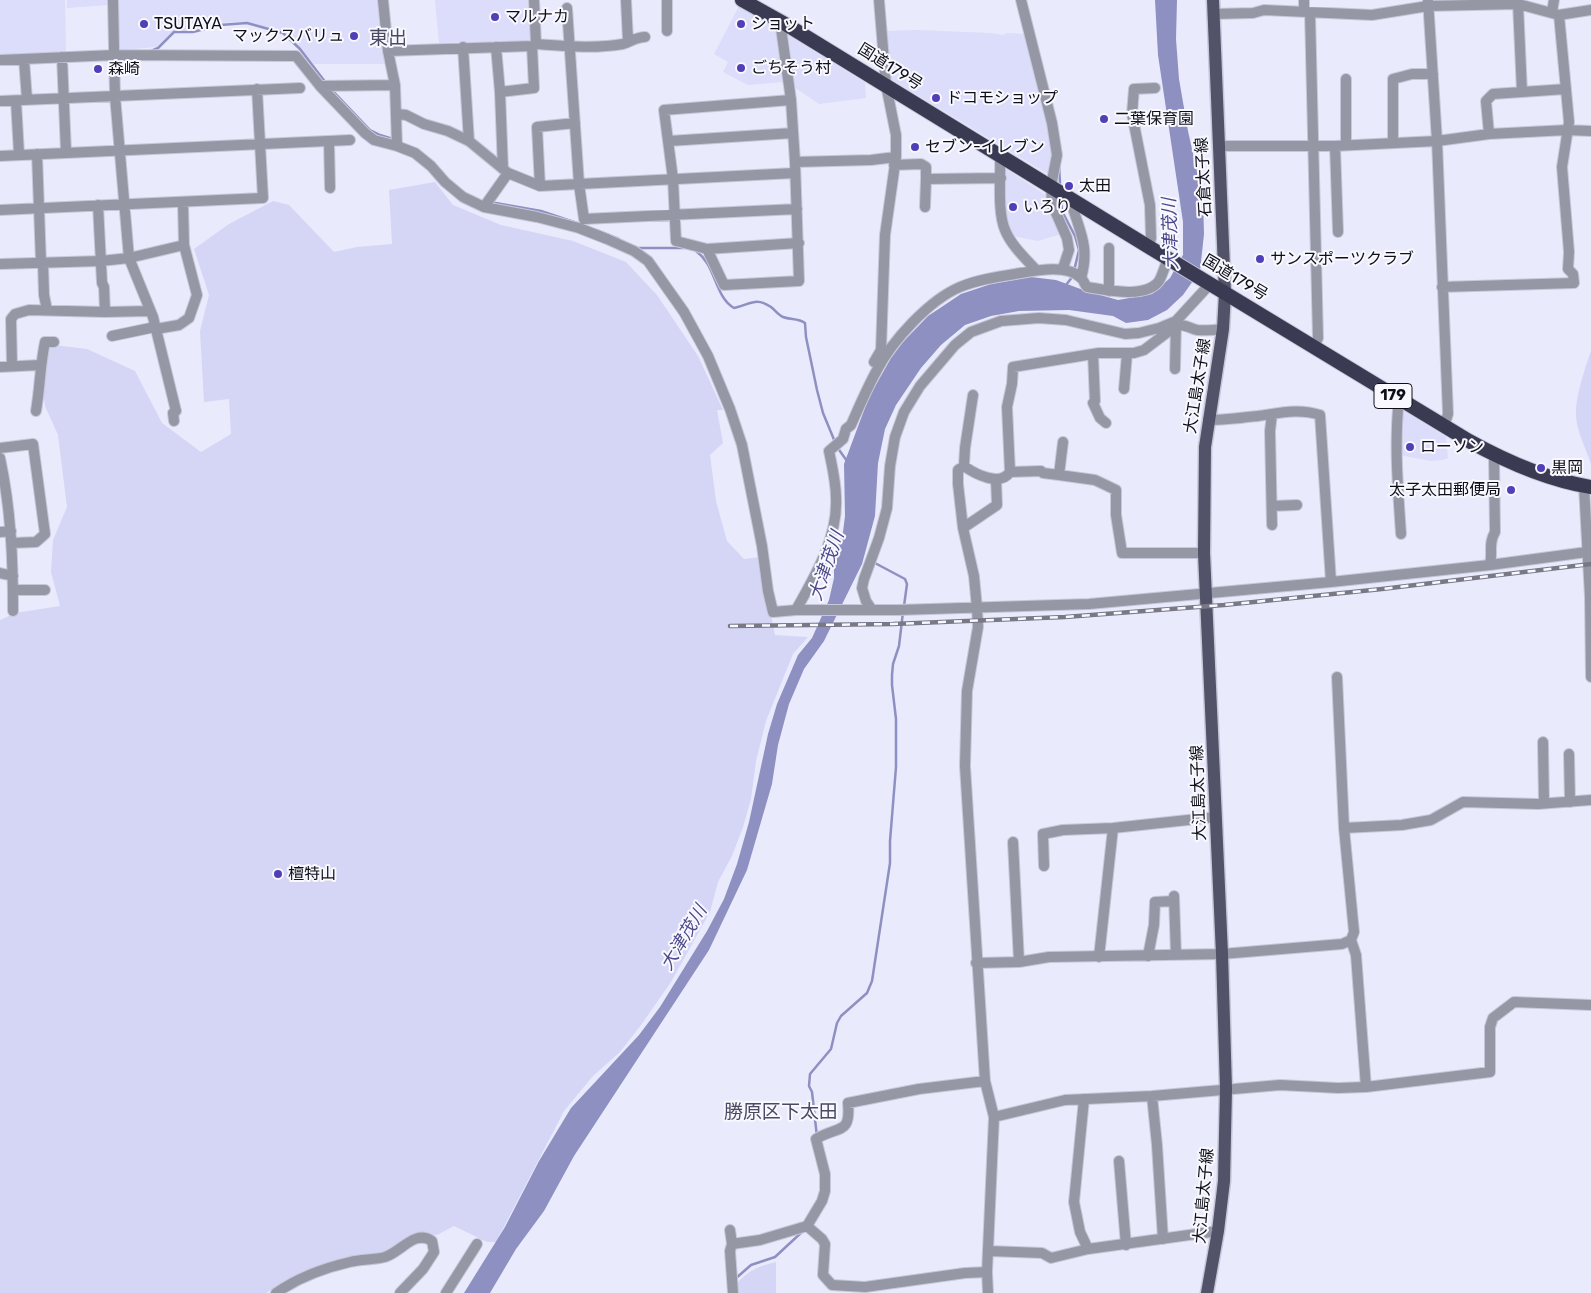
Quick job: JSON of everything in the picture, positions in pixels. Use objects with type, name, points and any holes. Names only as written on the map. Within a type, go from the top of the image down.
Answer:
[{"type":"highway","name":"国道179号","points":[[742,0],[780,21],[1170,260],[1494,455],[1539,474],[1588,486]]},
{"type":"main road","name":"石倉太子線","points":[[1213,0],[1226,293]]},
{"type":"main road","name":"大江島太子線","points":[[1207,1293],[1218,1231],[1224,1172],[1226,1089],[1222,954],[1204,552],[1205,447],[1223,329],[1226,293]]},
{"type":"street","points":[[113,0],[115,96],[129,258],[156,328],[176,411],[173,413],[174,421]]},
{"type":"street","points":[[383,0],[388,51],[395,85],[397,142]]},
{"type":"street","points":[[500,92],[534,88],[534,0]]},
{"type":"street","points":[[626,0],[628,41]]},
{"type":"street","points":[[667,0],[667,31]]},
{"type":"street","points":[[844,434],[850,412],[881,350],[885,235],[895,161],[896,135],[886,86],[879,0]]},
{"type":"street","points":[[1022,0],[1052,123],[1056,154],[1050,186],[1052,204],[1067,238],[1070,250],[1063,268]]},
{"type":"street","points":[[1304,0],[1307,12],[1318,338],[1314,347]]},
{"type":"street","points":[[1442,287],[1574,284],[1573,274],[1568,268],[1569,252],[1562,167],[1569,122],[1554,0]]},
{"type":"street","points":[[1213,14],[1253,13],[1264,10],[1372,15],[1428,3],[1518,4],[1555,14],[1591,10]]},
{"type":"street","points":[[1428,3],[1437,141],[1448,414],[1444,426]]},
{"type":"street","points":[[1518,4],[1522,92]]},
{"type":"street","points":[[568,8],[579,184],[584,218],[579,228]]},
{"type":"street","points":[[707,249],[724,285],[800,281],[791,100],[780,21]]},
{"type":"street","points":[[388,51],[626,43],[645,37]]},
{"type":"street","points":[[463,47],[468,141]]},
{"type":"street","points":[[487,203],[506,171],[496,47]]},
{"type":"street","points":[[0,60],[62,57],[115,51],[296,56],[320,86],[364,133],[374,140],[397,142],[415,153],[463,197],[579,228],[608,238],[634,251],[648,261],[684,312],[708,356],[720,384],[742,445],[773,612],[1089,604],[1332,582],[1490,565],[1587,552]]},
{"type":"street","points":[[62,57],[66,152]]},
{"type":"street","points":[[19,154],[24,59]]},
{"type":"street","points":[[1393,143],[1392,79],[1412,74],[1433,74]]},
{"type":"street","points":[[1346,79],[1346,145]]},
{"type":"street","points":[[320,86],[395,85]]},
{"type":"street","points":[[0,101],[300,88]]},
{"type":"street","points":[[1149,247],[1151,238],[1150,205],[1144,166],[1132,114],[1134,89],[1155,88]]},
{"type":"street","points":[[0,210],[263,198],[257,89]]},
{"type":"street","points":[[1489,134],[1486,100],[1493,94],[1566,90]]},
{"type":"street","points":[[791,100],[664,110],[674,179],[676,241],[707,249],[799,243]]},
{"type":"street","points":[[397,114],[406,115],[468,141],[506,171],[540,186],[795,173]]},
{"type":"street","points":[[540,186],[537,127],[575,123]]},
{"type":"street","points":[[1218,146],[1335,146],[1437,141],[1489,134],[1567,130],[1591,131]]},
{"type":"street","points":[[669,141],[793,133]]},
{"type":"street","points":[[0,156],[350,140]]},
{"type":"street","points":[[329,141],[330,188]]},
{"type":"street","points":[[1335,146],[1338,232]]},
{"type":"street","points":[[37,154],[44,295],[47,310]]},
{"type":"street","points":[[1000,156],[1001,209],[1004,229],[1012,243],[1036,270]]},
{"type":"street","points":[[795,162],[871,160],[921,164],[926,167],[925,207]]},
{"type":"street","points":[[926,179],[1001,178]]},
{"type":"street","points":[[1070,197],[1086,250],[1082,278]]},
{"type":"street","points":[[112,336],[179,324],[188,318],[197,295],[184,245],[183,203]]},
{"type":"street","points":[[98,205],[105,312]]},
{"type":"street","points":[[584,218],[797,209]]},
{"type":"street","points":[[0,264],[101,261],[129,258],[184,245]]},
{"type":"street","points":[[1109,248],[1109,291]]},
{"type":"street","points":[[796,610],[824,556],[836,519],[836,498],[829,451],[851,425],[878,368],[892,347],[922,312],[957,288],[976,281],[1036,270],[1063,268],[1082,278],[1087,287],[1132,293],[1153,286],[1159,280],[1170,260]]},
{"type":"street","points":[[964,466],[975,474],[996,479],[1008,476],[1010,472],[1007,407],[1012,384],[1012,367],[1093,354],[1127,354],[1144,350],[1176,323],[1208,283]]},
{"type":"street","points":[[12,366],[11,319],[15,314],[29,310],[150,311]]},
{"type":"street","points":[[872,610],[866,601],[862,588],[879,538],[886,508],[895,438],[904,412],[920,386],[955,345],[971,332],[1001,321],[1039,318],[1066,320],[1125,334],[1139,333],[1176,323],[1198,330],[1223,329]]},
{"type":"street","points":[[1175,368],[1176,323]]},
{"type":"street","points":[[36,411],[40,385],[40,365],[45,342],[54,342]]},
{"type":"street","points":[[1093,354],[1095,401],[1093,403],[1100,418],[1106,424]]},
{"type":"street","points":[[1124,388],[1127,354]]},
{"type":"street","points":[[0,366],[40,365]]},
{"type":"street","points":[[964,466],[973,395]]},
{"type":"street","points":[[1399,399],[1396,432],[1401,534]]},
{"type":"street","points":[[1208,420],[1230,420],[1296,411],[1320,415],[1332,582]]},
{"type":"street","points":[[1272,414],[1270,431],[1272,525]]},
{"type":"street","points":[[1059,475],[1063,442]]},
{"type":"street","points":[[0,448],[33,444],[45,534],[36,542],[12,543]]},
{"type":"street","points":[[1490,565],[1492,558],[1490,540],[1495,532],[1494,455]]},
{"type":"street","points":[[0,458],[11,531],[13,610]]},
{"type":"street","points":[[964,466],[958,470],[958,477],[963,528],[974,576],[978,627],[967,691],[965,757],[976,963],[985,1081],[994,1117],[987,1272],[988,1293]]},
{"type":"street","points":[[1010,472],[1041,471],[1043,473],[1095,480],[1116,490],[1116,515],[1122,553],[1204,552]]},
{"type":"street","points":[[963,528],[997,505],[996,479]]},
{"type":"street","points":[[1588,486],[1587,552],[1591,597],[1591,677]]},
{"type":"street","points":[[1272,506],[1297,505]]},
{"type":"street","points":[[0,532],[11,531]]},
{"type":"street","points":[[0,573],[13,576]]},
{"type":"street","points":[[13,590],[45,590]]},
{"type":"street","points":[[1337,676],[1344,828],[1354,932],[1351,940],[1356,955],[1366,1087]]},
{"type":"street","points":[[1543,742],[1544,803]]},
{"type":"street","points":[[1569,754],[1570,802]]},
{"type":"street","points":[[1344,828],[1402,825],[1432,820],[1463,802],[1544,803],[1591,800]]},
{"type":"street","points":[[1044,866],[1043,834],[1064,830],[1113,828],[1216,817]]},
{"type":"street","points":[[1100,957],[1113,828]]},
{"type":"street","points":[[1013,842],[1019,962]]},
{"type":"street","points":[[1148,956],[1154,925],[1155,902],[1174,898],[1176,955]]},
{"type":"street","points":[[976,963],[1019,962],[1049,957],[1222,954],[1342,944],[1351,940]]},
{"type":"street","points":[[994,1117],[1065,1100],[1152,1096],[1280,1085],[1338,1088],[1366,1087],[1490,1072],[1490,1027],[1494,1018],[1514,1002],[1591,1005]]},
{"type":"street","points":[[809,1228],[826,1190],[819,1138],[847,1124],[850,1118],[848,1103],[919,1089],[985,1081]]},
{"type":"street","points":[[1152,1096],[1163,1239]]},
{"type":"street","points":[[1084,1099],[1074,1202],[1080,1232],[1088,1249]]},
{"type":"street","points":[[1120,1161],[1126,1245]]},
{"type":"street","points":[[732,1244],[760,1240],[809,1228]]},
{"type":"street","points":[[809,1228],[825,1244],[823,1275],[831,1289],[865,1287],[965,1273],[987,1272]]},
{"type":"street","points":[[730,1230],[733,1285]]},
{"type":"street","points":[[989,1251],[1042,1253],[1051,1258],[1088,1249],[1218,1231]]},
{"type":"street","points":[[276,1293],[310,1273],[351,1262],[386,1256],[418,1237],[426,1237],[432,1240],[434,1252],[423,1269],[400,1293]]},
{"type":"street","points":[[446,1293],[477,1244]]},
{"type":"shaded area","points":[[0,0],[65,0],[66,54],[0,57]]},
{"type":"shaded area","points":[[67,0],[108,0],[109,5],[67,8]]},
{"type":"shaded area","points":[[115,0],[380,0],[386,64],[314,64],[280,32],[241,22],[217,23],[193,30],[173,31],[156,47],[122,50],[117,48]]},
{"type":"shaded area","points":[[435,0],[531,0],[533,41],[439,43]]},
{"type":"shaded area","points":[[739,6],[778,28],[783,82],[748,85],[723,72],[728,62],[714,54]]},
{"type":"shaded area","points":[[917,30],[1004,35],[1006,33],[1027,34],[1054,144],[1051,176],[891,79],[885,31]]},
{"type":"shaded area","points":[[788,35],[865,83],[866,98],[819,104],[794,87]]},
{"type":"shaded area","points":[[1006,169],[1053,200],[1061,234],[1038,241],[1013,236],[1007,229],[1003,178]]},
{"type":"shaded area","points":[[435,182],[453,205],[501,225],[573,241],[626,262],[657,295],[698,356],[723,410],[717,410],[723,443],[710,455],[716,501],[727,541],[744,559],[760,557],[764,599],[769,604],[775,635],[808,637],[793,654],[766,721],[756,761],[751,799],[732,856],[718,882],[710,912],[671,982],[620,1052],[593,1076],[564,1111],[496,1242],[487,1242],[454,1226],[437,1235],[421,1233],[388,1252],[321,1266],[288,1279],[266,1293],[0,1293],[0,620],[15,613],[60,606],[51,572],[53,540],[67,507],[58,435],[45,406],[40,367],[45,352],[54,345],[87,349],[135,371],[162,423],[201,452],[231,434],[229,399],[204,402],[200,331],[209,295],[194,249],[229,224],[273,201],[289,205],[334,252],[357,247],[392,244],[389,190]]},
{"type":"shaded area","points":[[1591,351],[1591,464],[1580,434],[1576,409],[1583,374]]},
{"type":"shaded area","points":[[1404,411],[1446,437],[1448,458],[1431,461],[1399,455],[1399,420]]},
{"type":"shaded area","points":[[776,1262],[776,1293],[736,1293],[736,1284],[745,1275],[758,1267]]},
{"type":"water","points":[[1155,0],[1177,0],[1176,39],[1179,79],[1203,199],[1204,234],[1200,271],[1183,295],[1167,310],[1148,320],[1126,323],[1113,316],[1069,310],[1019,311],[991,316],[965,325],[941,345],[921,368],[896,405],[885,429],[878,463],[875,516],[862,564],[824,641],[804,669],[789,704],[778,745],[772,784],[747,870],[709,950],[574,1156],[544,1211],[516,1249],[490,1293],[464,1293],[505,1227],[539,1161],[571,1108],[639,1035],[660,1007],[707,931],[724,899],[737,864],[749,822],[768,734],[777,704],[798,655],[812,638],[829,600],[834,578],[834,552],[843,532],[845,516],[844,464],[869,397],[891,358],[903,342],[928,316],[961,294],[991,284],[1031,277],[1056,280],[1118,300],[1152,294],[1170,278],[1183,255],[1183,222],[1158,55]]},
{"type":"waterway","points":[[151,51],[158,48],[174,32],[193,32],[220,25],[247,23],[283,33],[300,49],[326,83]]},
{"type":"waterway","points":[[331,89],[370,130],[393,139]]},
{"type":"waterway","points":[[1059,165],[1060,183]]},
{"type":"waterway","points":[[1061,198],[1062,211],[1075,236],[1079,250],[1074,271]]},
{"type":"waterway","points":[[490,202],[541,211],[577,223]]},
{"type":"waterway","points":[[596,230],[619,239]]},
{"type":"waterway","points":[[637,248],[684,248]]},
{"type":"waterway","points":[[696,251],[707,263],[721,294],[734,308],[752,302],[761,302],[771,307],[783,317],[800,320],[805,323],[817,390],[823,413],[835,442]]},
{"type":"waterway","points":[[1066,285],[1073,276]]},
{"type":"waterway","points":[[837,447],[847,461]]},
{"type":"waterway","points":[[873,562],[905,579],[907,584],[904,606]]},
{"type":"waterway","points":[[817,1137],[812,1092],[809,1086],[810,1074],[831,1049],[837,1023],[841,1016],[867,993],[872,981],[890,863],[896,767],[896,719],[892,675],[893,664],[899,646],[903,612]]},
{"type":"waterway","points":[[735,1279],[751,1265],[775,1257],[803,1231]]},
{"type":"railway","points":[[730,626],[893,624],[1065,617],[1224,605],[1382,589],[1591,564]]},
{"type":"place","name":"マルナカ","points":[[495,17]]},
{"type":"place","name":"TSUTAYA","points":[[144,24]]},
{"type":"place","name":"ショット","points":[[741,24]]},
{"type":"place","name":"マックスバリュ","points":[[354,36]]},
{"type":"place","name":"ごちそう村","points":[[741,68]]},
{"type":"place","name":"森崎","points":[[98,69]]},
{"type":"place","name":"ドコモショップ","points":[[936,98]]},
{"type":"place","name":"二葉保育園","points":[[1104,119]]},
{"type":"place","name":"セブン-イレブン","points":[[915,147]]},
{"type":"place","name":"太田","points":[[1069,186]]},
{"type":"place","name":"いろり","points":[[1013,207]]},
{"type":"place","name":"サンスポーツクラブ","points":[[1260,259]]},
{"type":"place","name":"ローソン","points":[[1410,447]]},
{"type":"place","name":"黒岡","points":[[1541,468]]},
{"type":"place","name":"太子太田郵便局","points":[[1511,490]]},
{"type":"place","name":"檀特山","points":[[278,874]]},
{"type":"district","name":"東出","points":[[388,39]]},
{"type":"district","name":"勝原区下太田","points":[[781,1113]]},
{"type":"water label","name":"大津茂川","points":[[1171,234]]},
{"type":"water label","name":"大津茂川","points":[[827,566]]},
{"type":"water label","name":"大津茂川","points":[[684,938]]}]
